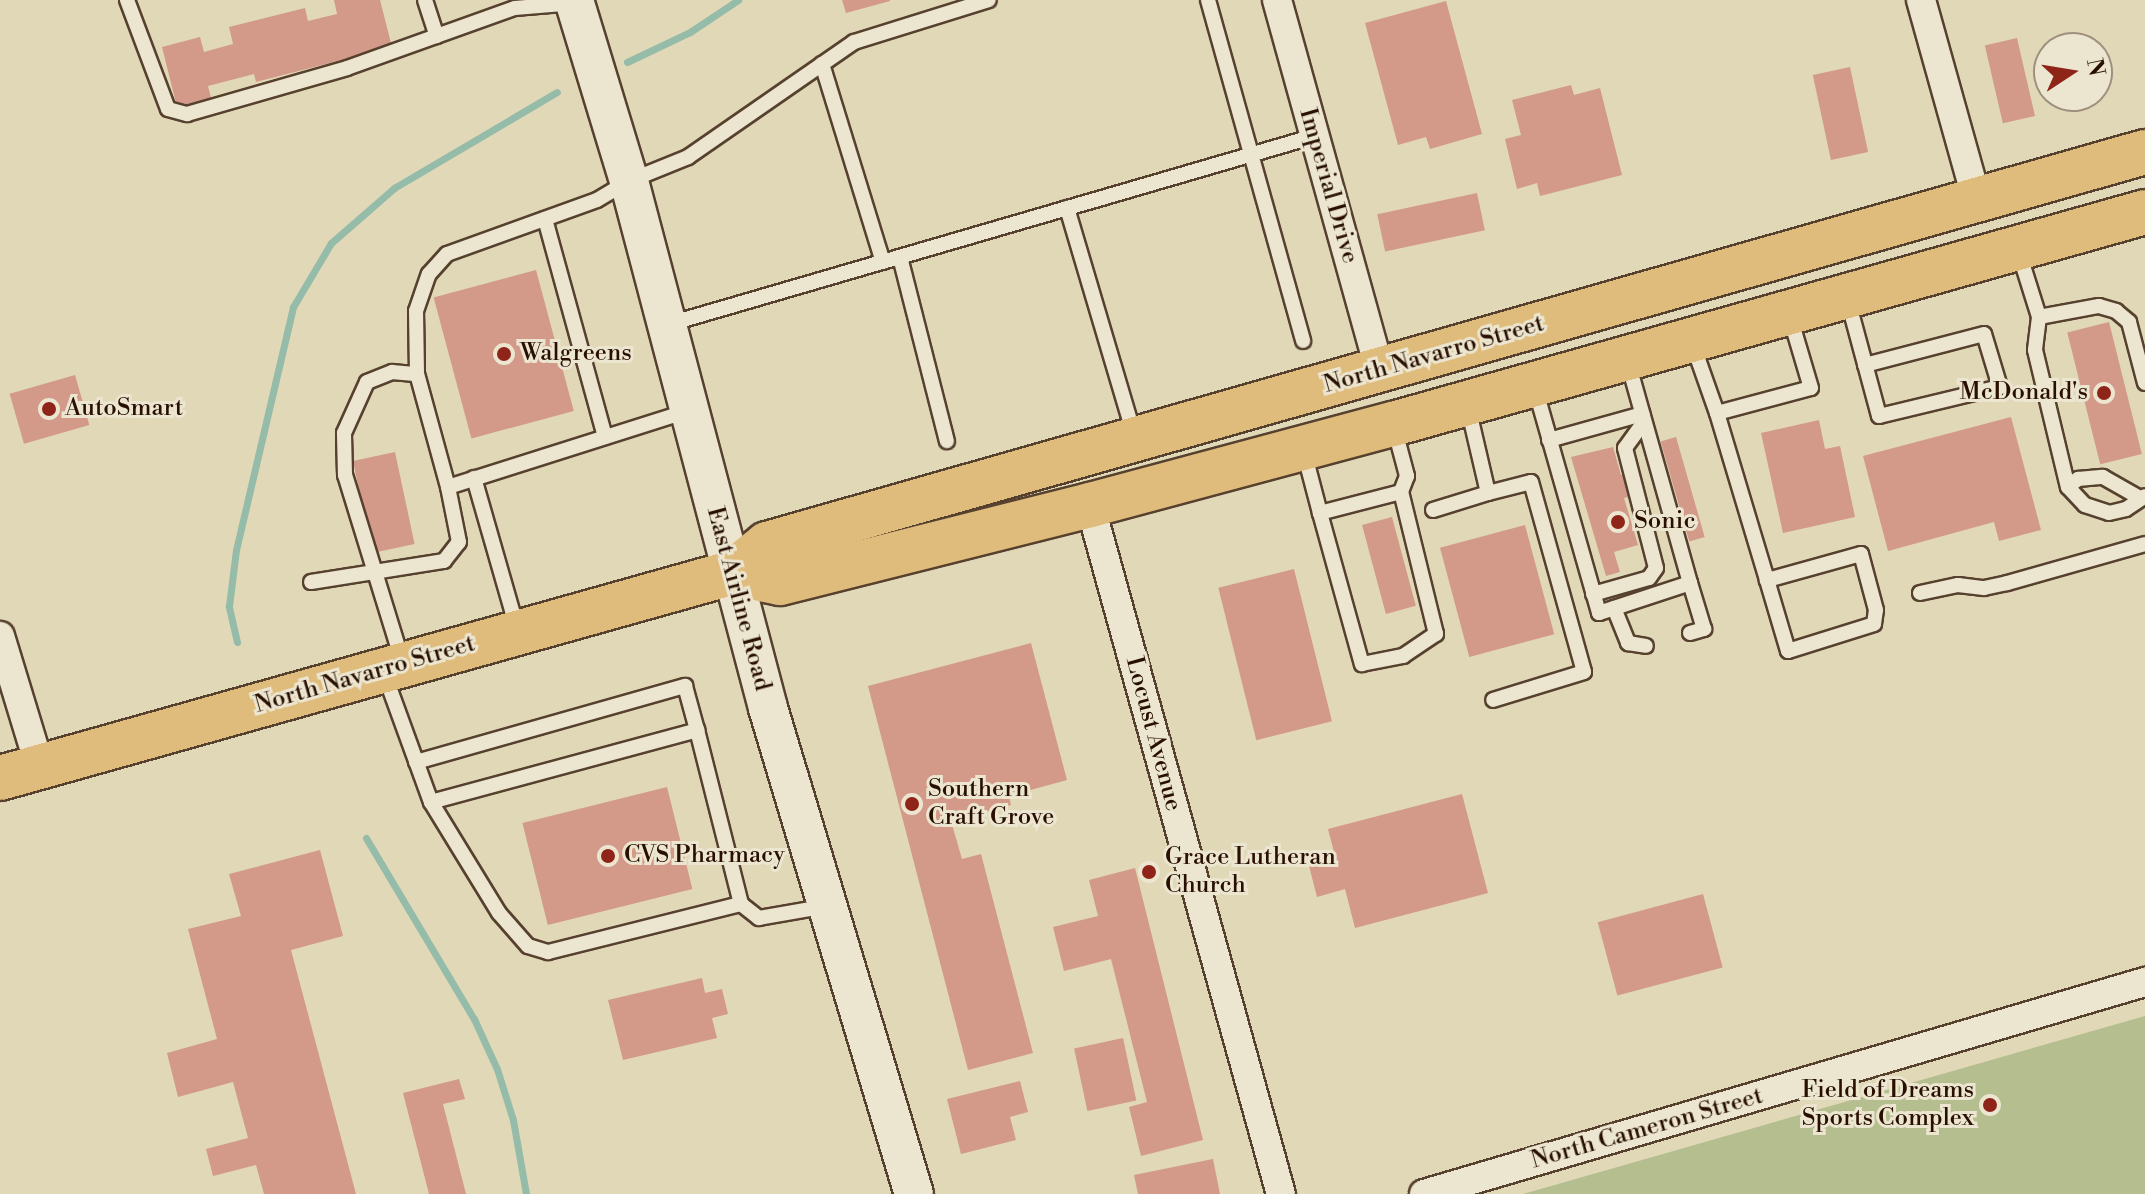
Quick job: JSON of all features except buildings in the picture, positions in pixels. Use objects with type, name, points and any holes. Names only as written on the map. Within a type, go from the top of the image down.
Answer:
[{"type":"main road","name":"East Airline Road","points":[[575,2],[629,181],[731,573],[914,1194]]},
{"type":"main road","name":"North Navarro Street","points":[[20,773],[731,573],[767,544],[2145,152]]},
{"type":"main road","points":[[2018,249],[2045,216],[2145,187]]},
{"type":"main road","name":"North Navarro Street","points":[[731,573],[780,583],[1090,505],[1393,424],[2145,212]]},
{"type":"street","name":"Imperial Drive","points":[[1277,0],[1380,371]]},
{"type":"street","points":[[1921,0],[1977,200]]},
{"type":"street","name":"Locust Avenue","points":[[1090,505],[1281,1194]]},
{"type":"street","points":[[0,636],[20,773]]},
{"type":"street","name":"North Cameron Street","points":[[1424,1194],[2145,982]]},
{"type":"lane","points":[[127,0],[168,109],[187,114],[347,68],[515,8],[575,2]]},
{"type":"lane","points":[[425,0],[437,36]]},
{"type":"lane","points":[[311,582],[444,561],[459,542],[448,487],[417,374],[416,311],[429,274],[447,254],[597,200],[629,181],[688,157],[854,42],[989,0]]},
{"type":"lane","points":[[1208,0],[1303,341]]},
{"type":"lane","points":[[822,64],[883,262]]},
{"type":"lane","points":[[665,325],[1315,136]]},
{"type":"lane","points":[[1067,208],[1136,438]]},
{"type":"lane","points":[[545,219],[605,437]]},
{"type":"lane","points":[[2018,249],[2039,317],[2035,350],[2068,487],[2085,505],[2109,513],[2126,509],[2143,497],[2103,477],[2078,479],[2068,487]]},
{"type":"lane","points":[[900,257],[947,441]]},
{"type":"lane","points":[[1847,296],[1865,365],[1879,416],[2000,387],[1984,334],[1865,365]]},
{"type":"lane","points":[[2039,317],[2099,306],[2116,311],[2129,322],[2145,383]]},
{"type":"lane","points":[[1717,413],[1811,388],[1789,313]]},
{"type":"lane","points":[[1692,340],[1788,651],[1874,624],[1876,610],[1861,554],[1767,580]]},
{"type":"lane","points":[[1627,358],[1704,629],[1690,633]]},
{"type":"lane","points":[[417,374],[392,372],[367,382],[344,433],[345,475],[372,573],[416,762],[431,802],[499,913],[528,946],[548,952],[741,904]]},
{"type":"lane","points":[[1533,384],[1599,613],[1690,583]]},
{"type":"lane","points":[[1467,403],[1488,493]]},
{"type":"lane","points":[[448,487],[688,411]]},
{"type":"lane","points":[[1549,440],[1643,418]]},
{"type":"lane","points":[[1593,594],[1649,578],[1656,568],[1625,448],[1643,418]]},
{"type":"lane","points":[[1303,447],[1362,664],[1403,656],[1436,634],[1401,492],[1407,476],[1393,424]]},
{"type":"lane","points":[[474,478],[518,632]]},
{"type":"lane","points":[[1433,510],[1531,482],[1584,672],[1493,700]]},
{"type":"lane","points":[[1320,513],[1401,492]]},
{"type":"lane","points":[[1920,593],[1958,585],[1984,588],[2007,583],[2145,544]]},
{"type":"lane","points":[[1614,608],[1628,643],[1646,646]]},
{"type":"lane","points":[[416,762],[685,686],[741,904],[759,918],[827,906]]},
{"type":"lane","points":[[431,802],[697,730]]},
{"type":"green space","name":"Field of Dreams Sports Complex","points":[[2145,1016],[2145,1194],[1523,1194]]},
{"type":"waterway","points":[[627,62],[690,32],[738,0]]},
{"type":"waterway","points":[[237,642],[229,606],[236,550],[293,307],[331,243],[394,188],[557,92]]},
{"type":"waterway","points":[[366,838],[474,1019],[497,1069],[513,1120],[526,1194]]},
{"type":"place","name":"Walgreens","points":[[504,354]]},
{"type":"place","name":"McDonald's","points":[[2104,393]]},
{"type":"place","name":"AutoSmart","points":[[49,409]]},
{"type":"place","name":"Sonic","points":[[1618,522]]},
{"type":"place","name":"Southern Craft Grove","points":[[912,804]]},
{"type":"place","name":"CVS Pharmacy","points":[[608,856]]},
{"type":"place","name":"Grace Lutheran Church","points":[[1149,872]]},
{"type":"place","name":"Field of Dreams Sports Complex","points":[[1990,1105]]}]
